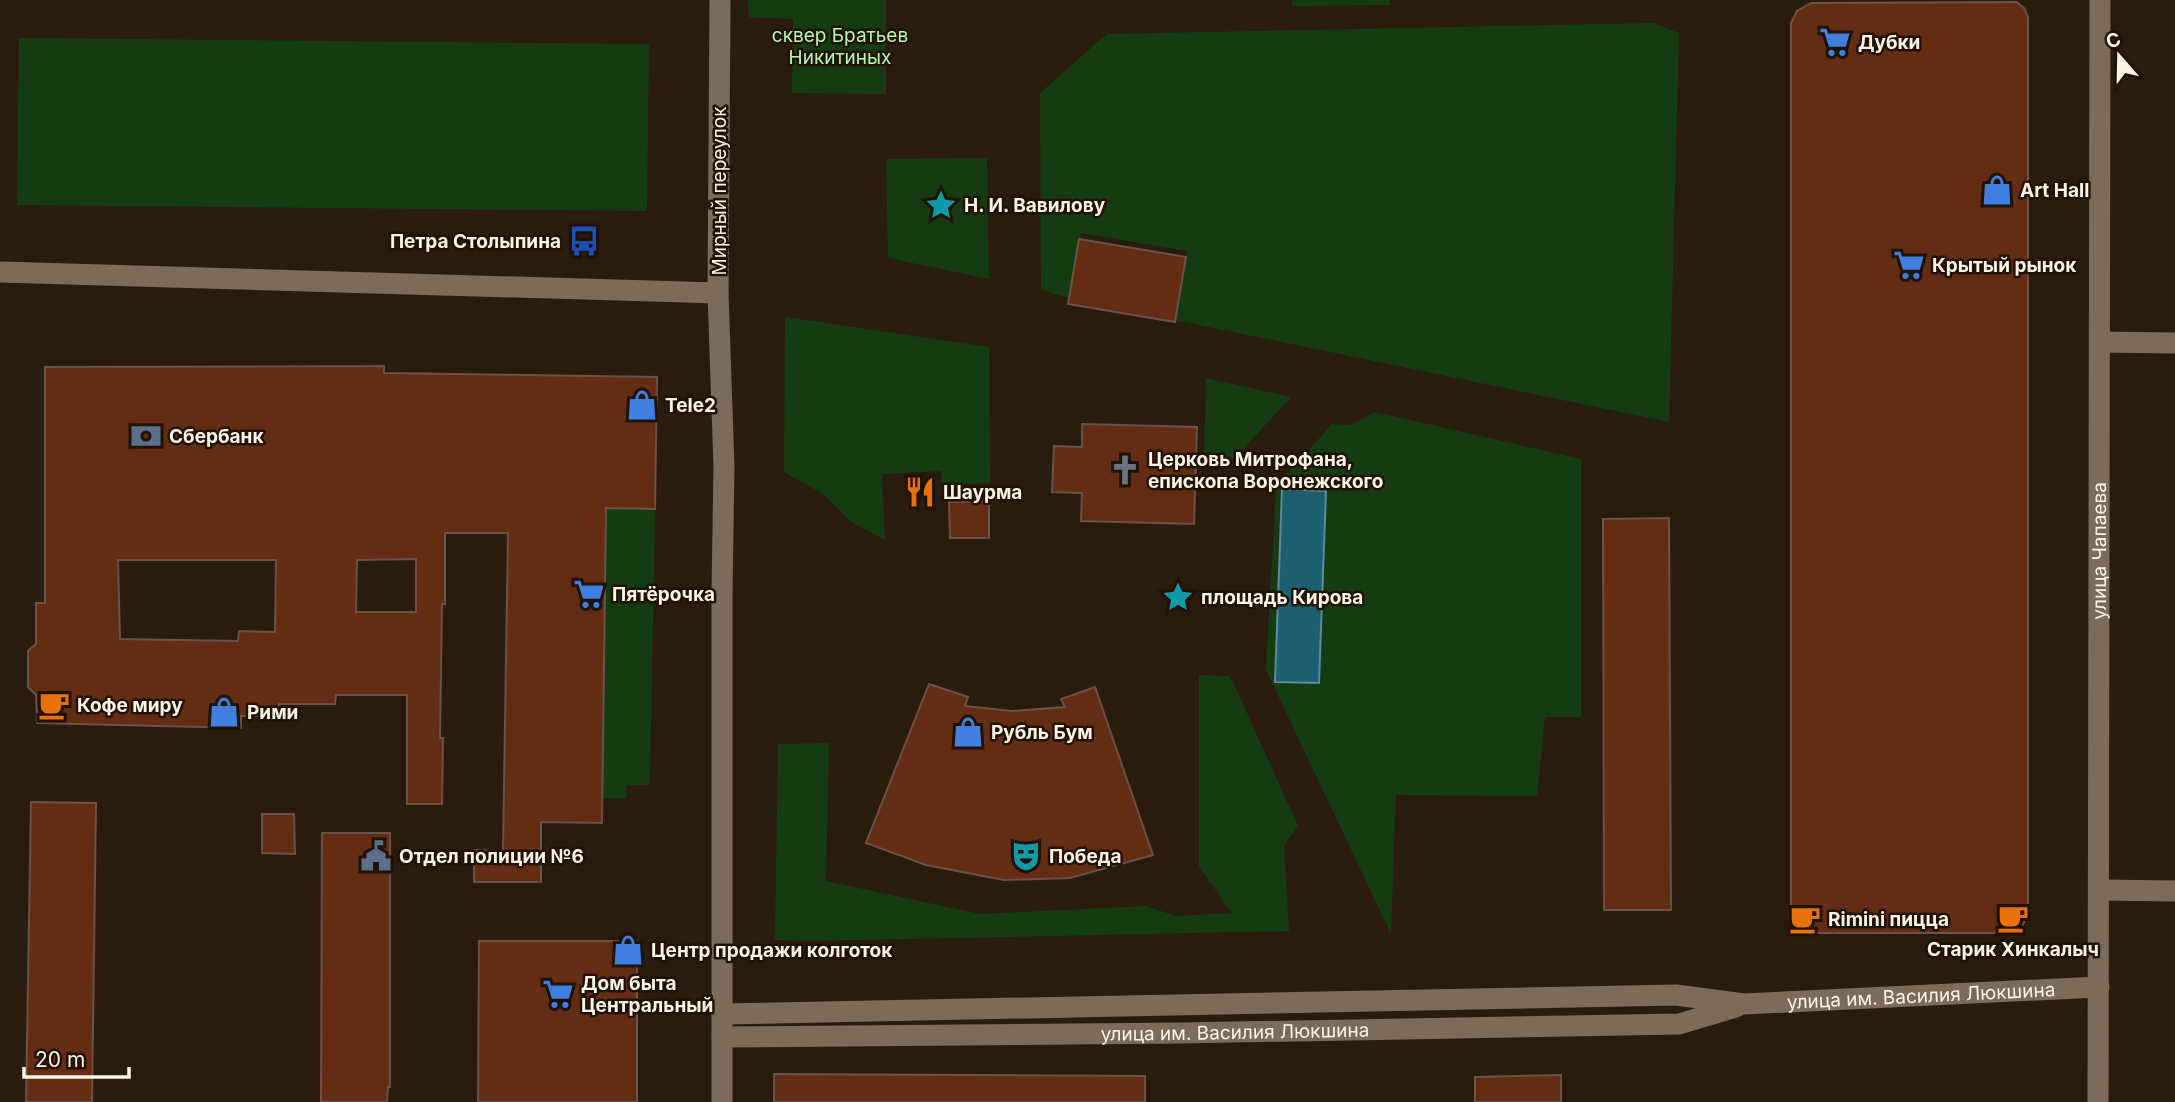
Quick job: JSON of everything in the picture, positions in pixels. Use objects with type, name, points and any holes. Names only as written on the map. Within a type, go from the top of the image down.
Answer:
[{"type":"street","name":"Мирный переулок","points":[[720,0],[718,293],[724,467],[722,1102]]},
{"type":"street","name":"улица Чапаева","points":[[2098,1102],[2101,0]]},
{"type":"street","points":[[0,272],[718,293]]},
{"type":"street","points":[[2101,342],[2175,343]]},
{"type":"street","points":[[2099,890],[2175,891]]},
{"type":"street","name":"улица им. Василия Люкшина","points":[[722,1014],[1676,995],[1744,1004],[2099,988]]},
{"type":"street","name":"улица им. Василия Люкшина","points":[[722,1037],[1195,1033],[1679,1024],[1744,1004]]},
{"type":"green space","name":"сквер Братьев Никитиных","points":[[748,0],[886,0],[886,94],[792,93],[793,19],[749,17]]},
{"type":"green space","points":[[1292,0],[1390,0],[1390,5],[1292,6]]},
{"type":"green space","points":[[1653,23],[1679,33],[1669,422],[1175,320],[1187,251],[1081,233],[1069,298],[1041,290],[1040,93],[1107,34]]},
{"type":"green space","points":[[19,38],[649,44],[647,211],[17,205]]},
{"type":"green space","points":[[987,158],[989,279],[888,258],[886,159]]},
{"type":"green space","points":[[785,317],[989,347],[990,483],[942,485],[941,471],[882,474],[885,540],[851,522],[823,494],[784,472]]},
{"type":"green space","points":[[1206,378],[1291,397],[1235,458],[1204,458]]},
{"type":"green space","points":[[1375,412],[1581,459],[1581,717],[1545,717],[1537,796],[1396,795],[1391,934],[1266,670],[1276,487],[1332,424],[1351,425]]},
{"type":"green space","points":[[606,508],[655,509],[650,785],[627,785],[626,798],[602,798]]},
{"type":"green space","points":[[1199,675],[1229,676],[1233,682],[1298,826],[1284,846],[1289,931],[775,940],[778,744],[829,743],[826,881],[980,914],[1146,906],[1176,916],[1232,913],[1199,867]]},
{"type":"water","points":[[1282,489],[1326,491],[1319,683],[1275,682]]},
{"type":"building","name":"Крытый рынок","points":[[2017,2],[2028,17],[2028,912],[2022,927],[2004,933],[1808,933],[1797,928],[1791,915],[1791,23],[1797,11],[1811,3]]},
{"type":"building","points":[[1079,239],[1186,257],[1175,322],[1068,304]]},
{"type":"building","points":[[384,366],[384,373],[657,377],[655,509],[606,508],[602,823],[541,822],[541,882],[474,882],[474,850],[503,851],[508,533],[445,533],[440,738],[443,738],[442,804],[407,804],[407,695],[336,695],[335,704],[279,704],[278,716],[241,716],[241,728],[37,723],[36,695],[28,687],[28,651],[36,644],[36,603],[45,603],[45,367]],"holes":[[[416,559],[416,612],[356,612],[357,560]],[[118,560],[276,560],[275,632],[239,631],[238,641],[120,639]]]},
{"type":"building","name":"Церковь Митрофана, епископа Воронежского","points":[[1082,424],[1197,427],[1194,524],[1081,521],[1082,493],[1052,492],[1054,446],[1082,447]]},
{"type":"building","points":[[989,501],[989,538],[950,538],[949,502]]},
{"type":"building","points":[[1669,518],[1671,910],[1604,910],[1603,519]]},
{"type":"building","name":"Победа","points":[[929,684],[968,697],[965,706],[1012,711],[1065,707],[1061,699],[1095,687],[1153,855],[1070,878],[1004,880],[926,865],[866,843]]},
{"type":"building","points":[[31,802],[96,803],[92,1102],[26,1102]]},
{"type":"building","points":[[262,814],[294,814],[295,854],[262,853]]},
{"type":"building","points":[[322,833],[390,833],[390,1087],[387,1102],[321,1102]]},
{"type":"building","name":"Дом быта Центральный","points":[[479,941],[637,941],[637,1102],[478,1102]]},
{"type":"building","points":[[774,1074],[1145,1076],[1145,1102],[774,1102]]},
{"type":"building","points":[[1561,1075],[1561,1102],[1475,1102],[1475,1077]]},
{"type":"place","name":"Дубки","points":[[1835,42]]},
{"type":"place","name":"Art Hall","points":[[1997,190]]},
{"type":"place","name":"Н. И. Вавилову","points":[[941,205]]},
{"type":"place","name":"Петра Столыпина","points":[[584,241]]},
{"type":"place","name":"Крытый рынок","points":[[1909,265]]},
{"type":"place","name":"Tele2","points":[[642,405]]},
{"type":"place","name":"Сбербанк","points":[[146,436]]},
{"type":"place","name":"Церковь Митрофана, епископа Воронежского","points":[[1125,470]]},
{"type":"place","name":"Шаурма","points":[[920,492]]},
{"type":"place","name":"Пятёрочка","points":[[589,594]]},
{"type":"place","name":"площадь Кирова","points":[[1178,597]]},
{"type":"place","name":"Кофе миру","points":[[54,705]]},
{"type":"place","name":"Рими","points":[[224,712]]},
{"type":"place","name":"Рубль Бум","points":[[968,732]]},
{"type":"place","name":"Отдел полиции №6","points":[[376,856]]},
{"type":"place","name":"Победа","points":[[1026,856]]},
{"type":"place","name":"Старик Хинкалыч","points":[[2013,918]]},
{"type":"place","name":"Rimini пицца","points":[[1805,919]]},
{"type":"place","name":"Центр продажи колготок","points":[[628,950]]},
{"type":"place","name":"Дом быта Центральный","points":[[558,994]]}]
